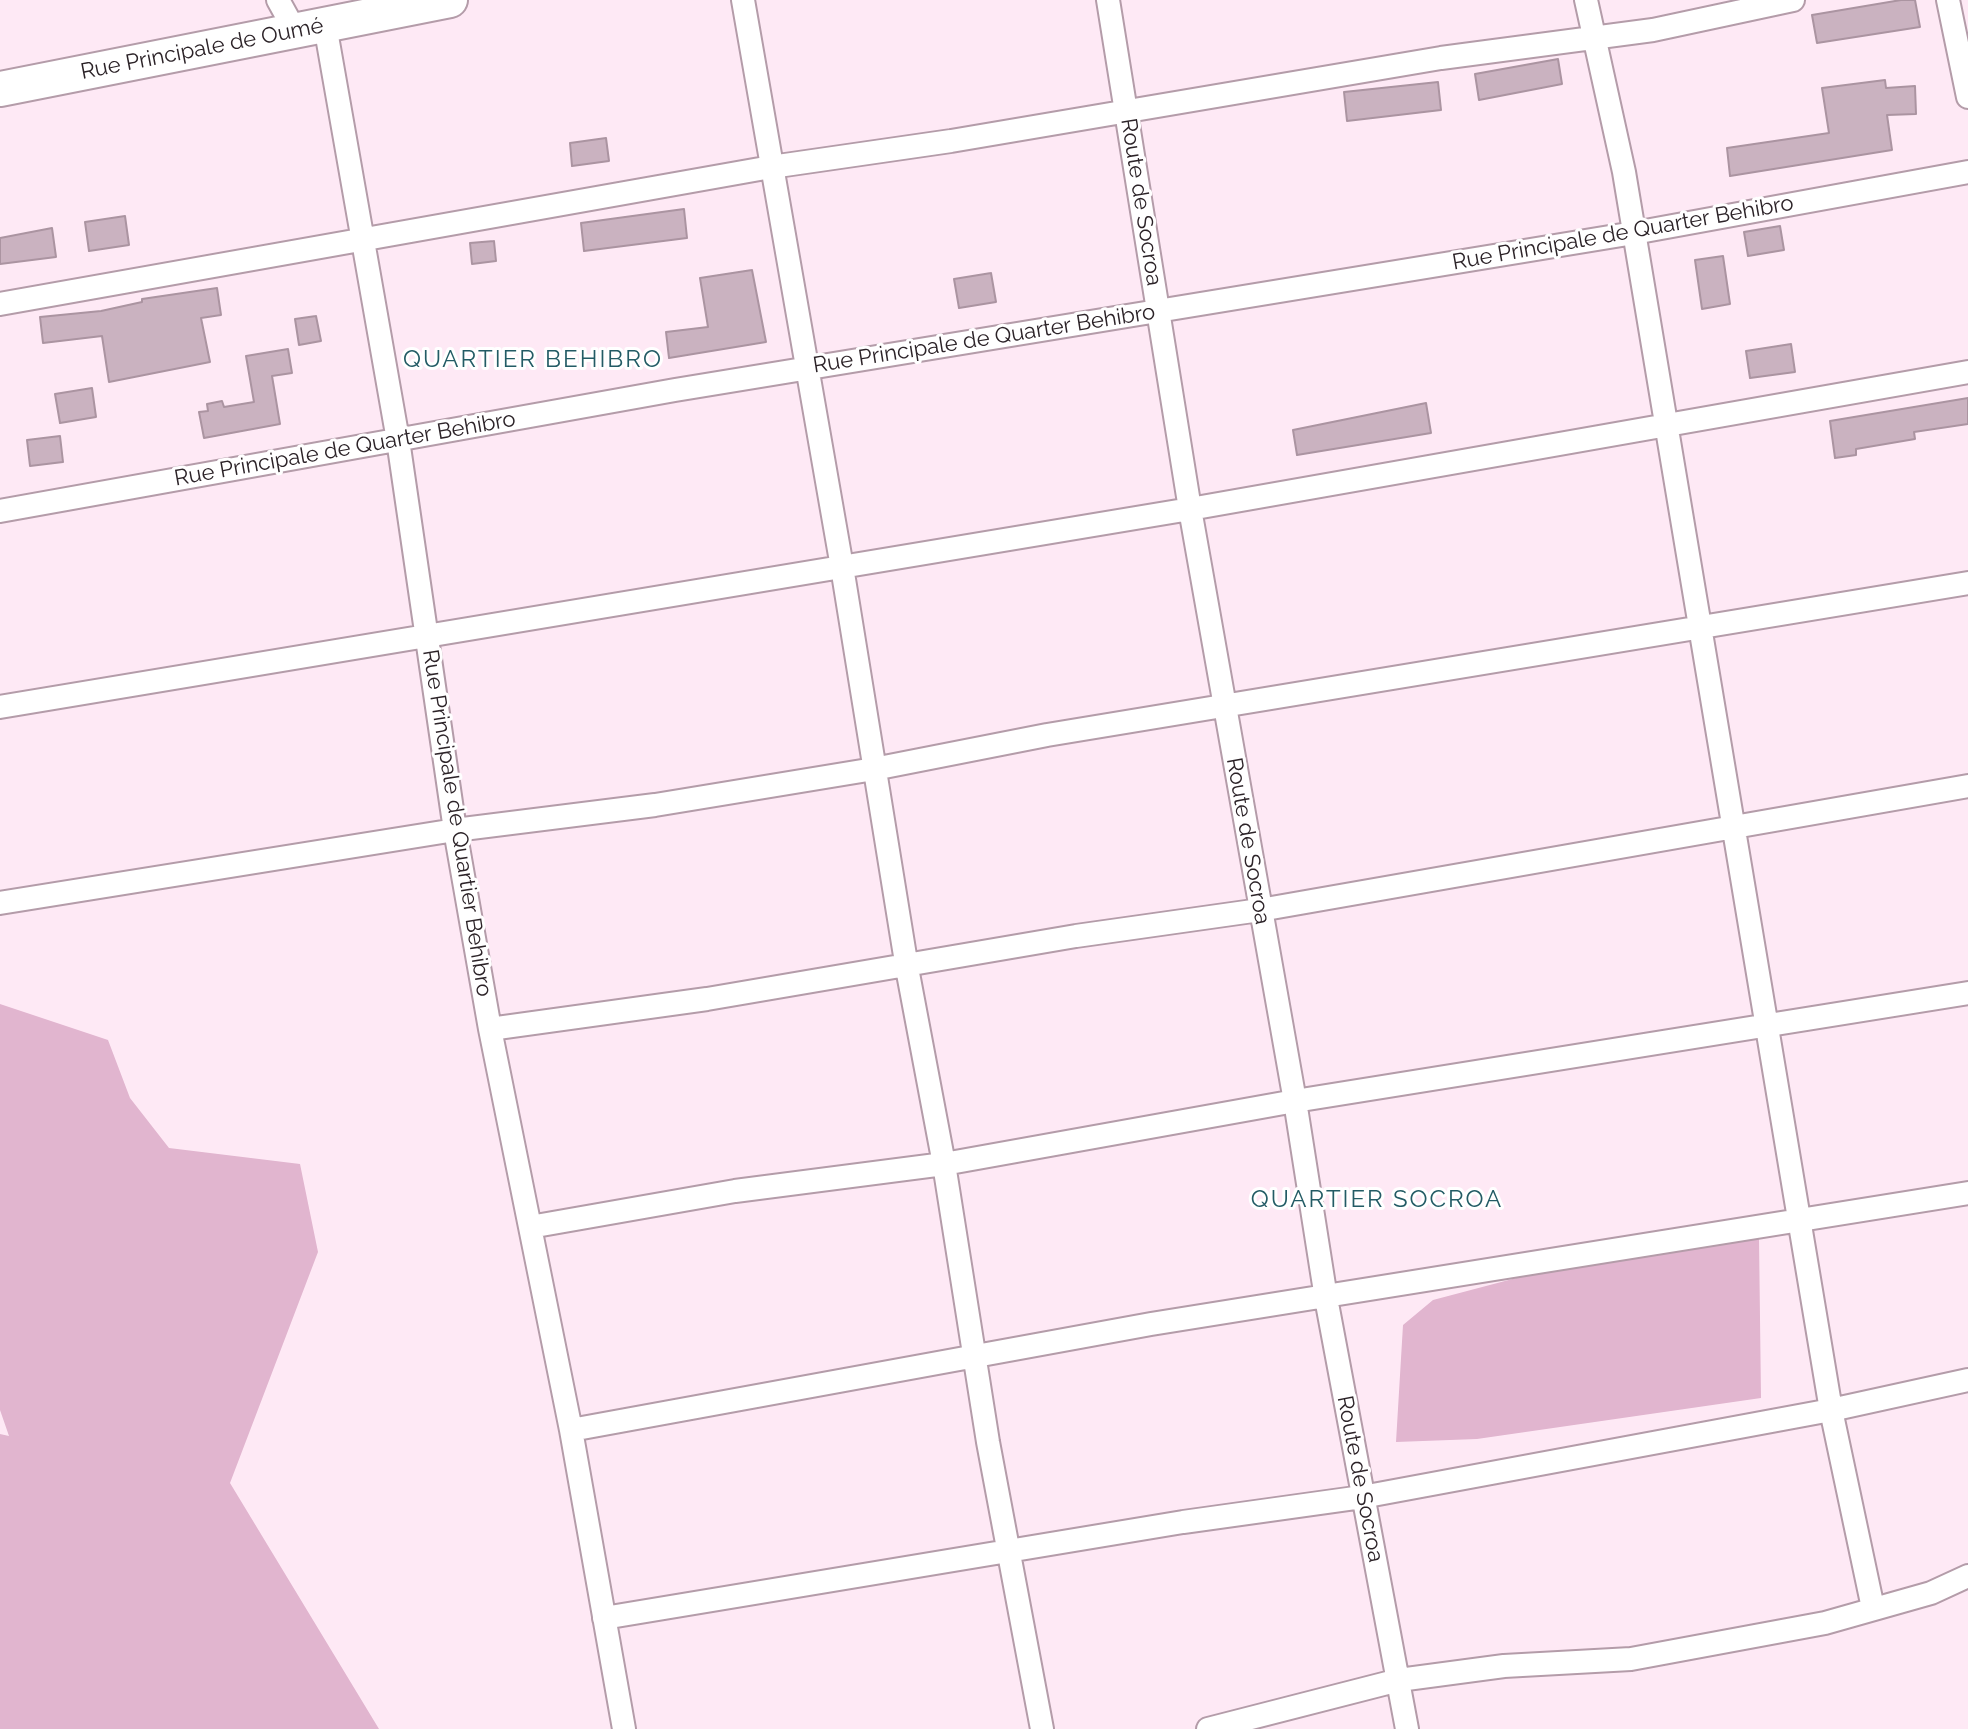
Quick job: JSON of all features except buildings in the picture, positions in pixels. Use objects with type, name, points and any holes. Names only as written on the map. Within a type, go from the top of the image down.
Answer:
[{"type":"main road","name":"Rue Principale de Oumé","points":[[0,89],[299,18],[450,0]]},
{"type":"street","points":[[743,0],[842,567],[907,968],[944,1164],[1007,1552],[1042,1729]]},
{"type":"street","name":"Route de Socroa","points":[[1108,0],[1190,509],[1295,1101],[1326,1298],[1407,1729]]},
{"type":"street","points":[[1586,0],[1592,37],[1610,98],[1668,428],[1831,1410],[1873,1608]]},
{"type":"street","points":[[0,304],[771,167],[1127,112],[1279,83],[1653,30],[1793,0]]},
{"type":"street","points":[[1948,0],[1968,97]]},
{"type":"street","name":"Rue Principale de Quartier Behibro","points":[[299,18],[363,238],[398,440],[455,830],[490,1029],[571,1430],[624,1729]]},
{"type":"street","name":"Rue Principale de Quarter Behibro","points":[[0,511],[805,367],[1634,233],[1968,172]]},
{"type":"street","points":[[0,707],[1668,428],[1968,372]]},
{"type":"street","points":[[0,903],[455,830],[655,805],[874,769],[1047,735],[1225,709],[1968,583]]},
{"type":"street","points":[[490,1029],[907,968],[1076,936],[1260,910],[1968,786]]},
{"type":"street","points":[[530,1227],[735,1191],[944,1164],[1295,1101],[1968,993]]},
{"type":"street","points":[[571,1430],[975,1354],[1798,1218],[1968,1193]]},
{"type":"street","points":[[604,1618],[1362,1497],[1831,1410],[1968,1380]]},
{"type":"street","points":[[1208,1729],[1399,1680],[1504,1666],[1631,1659],[1825,1623],[1931,1593],[1968,1576]]},
{"type":"shaded area","points":[[0,1004],[108,1040],[130,1098],[169,1148],[300,1164],[318,1252],[230,1483],[379,1729],[0,1729],[0,1434],[9,1436],[0,1410]]},
{"type":"shaded area","points":[[1759,1238],[1761,1398],[1477,1439],[1396,1442],[1403,1325],[1433,1300],[1558,1267]]},
{"type":"district","name":"QUARTIER BEHIBRO","points":[[533,360]]},
{"type":"district","name":"QUARTIER SOCROA","points":[[1377,1200]]}]
